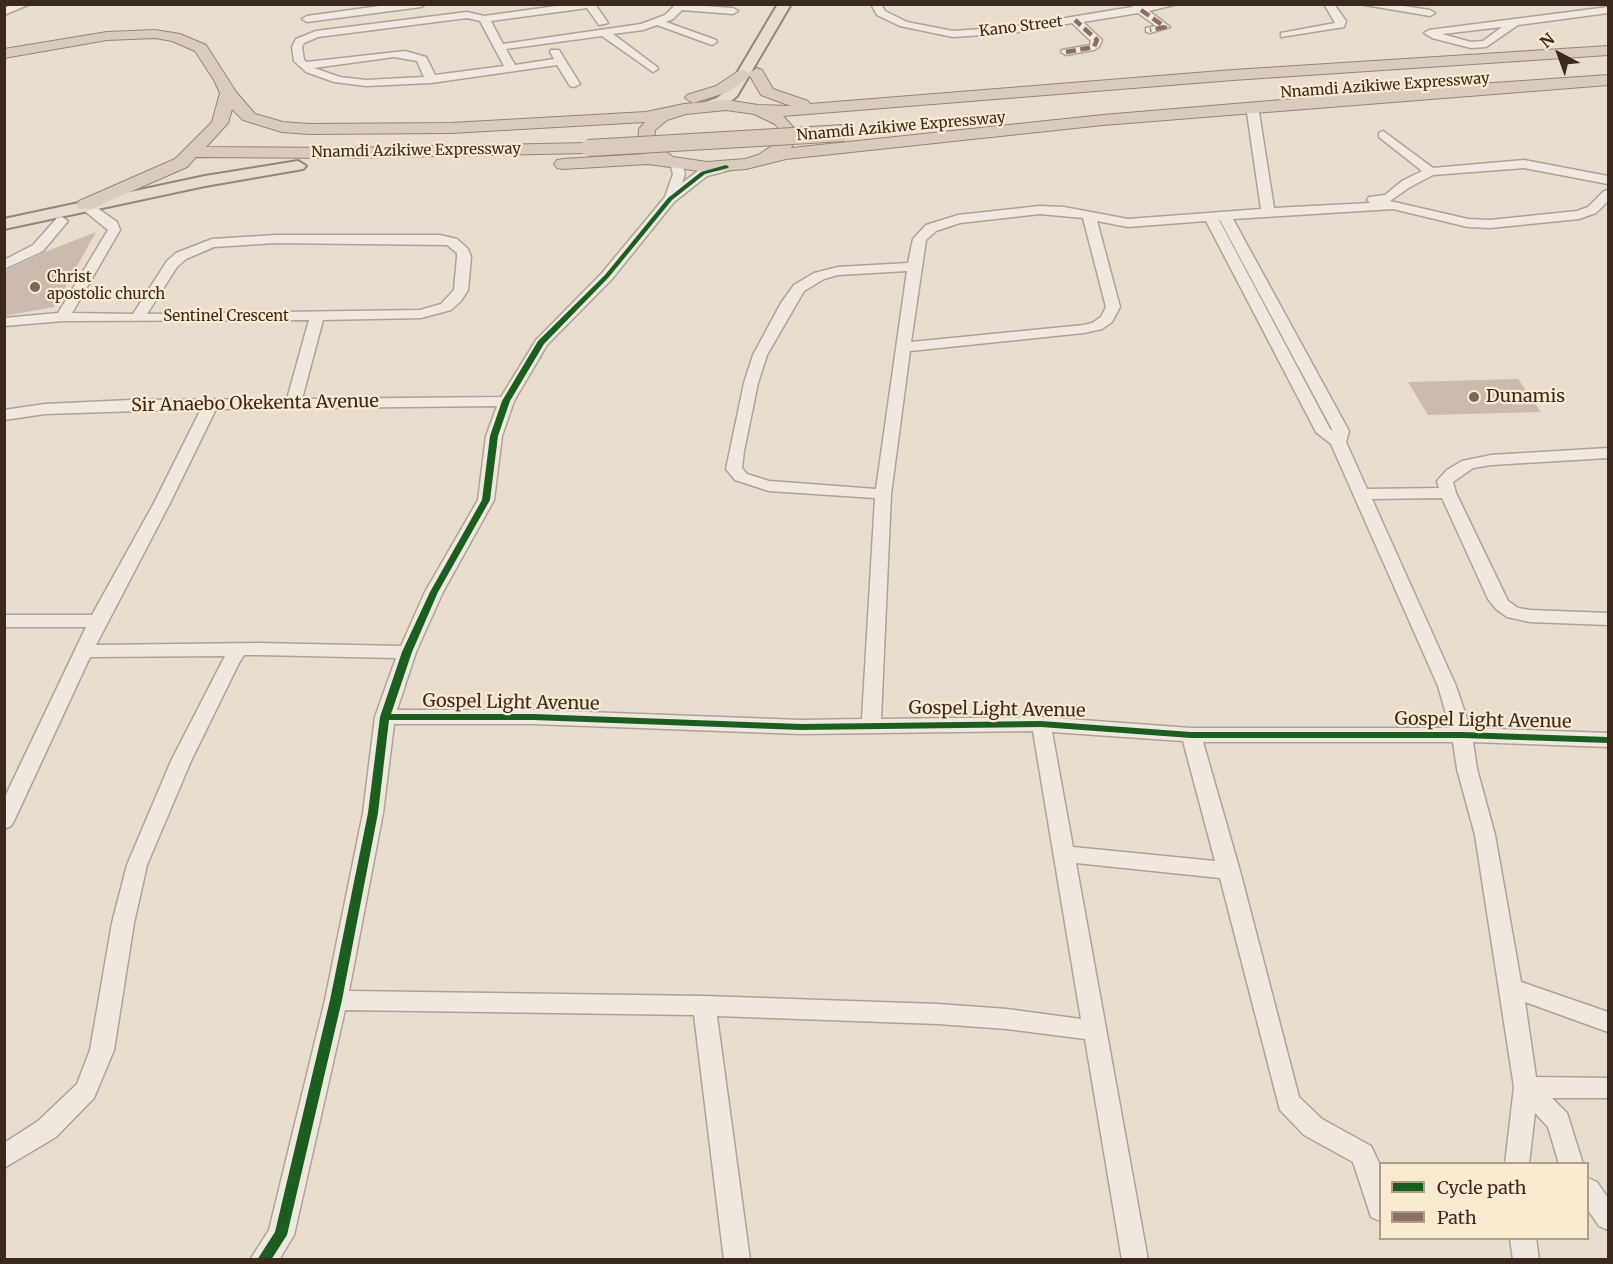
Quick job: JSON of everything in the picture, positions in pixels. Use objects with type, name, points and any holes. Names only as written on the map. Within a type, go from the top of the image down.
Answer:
[{"type":"highway","points":[[4,54],[107,36],[154,34],[175,37],[201,48],[210,59],[238,108],[249,117],[291,128],[350,130]]},
{"type":"highway","name":"Nnamdi Azikiwe Expressway","points":[[836,119],[1096,87],[1608,50]]},
{"type":"highway","name":"Nnamdi Azikiwe Expressway","points":[[192,153],[342,153],[588,141],[1331,77],[1608,59]]},
{"type":"highway","points":[[1331,77],[1449,60]]},
{"type":"highway","name":"Nnamdi Azikiwe Expressway","points":[[350,130],[451,128],[646,117],[711,105],[784,111],[836,119],[1198,100],[1608,70]]},
{"type":"highway","points":[[598,120],[714,92],[750,74],[773,95],[836,119]]},
{"type":"highway","name":"Nnamdi Azikiwe Expressway","points":[[298,166],[557,164],[648,159],[707,168],[726,167],[786,154],[1103,120],[1252,106],[1608,80]]},
{"type":"highway","points":[[1442,81],[1524,86]]},
{"type":"highway","points":[[1096,87],[1222,86]]},
{"type":"highway","points":[[85,205],[181,163],[220,123],[228,93]]},
{"type":"highway","points":[[1103,120],[1198,100]]},
{"type":"highway","points":[[756,109],[781,121],[787,129],[788,137],[785,145],[764,159]]},
{"type":"highway","points":[[670,161],[650,150],[645,136],[653,123],[672,112]]},
{"type":"highway","points":[[245,140],[350,130]]},
{"type":"highway","name":"Nnamdi Azikiwe Expressway","points":[[206,139],[588,141]]},
{"type":"main road","points":[[756,109],[746,97],[750,74],[785,4]]},
{"type":"main road","points":[[711,105],[729,96],[750,74],[800,4]]},
{"type":"main road","points":[[4,224],[205,181],[298,166]]},
{"type":"street","points":[[4,12],[25,4]]},
{"type":"street","points":[[307,19],[380,7],[421,4]]},
{"type":"street","name":"Kano Street","points":[[876,4],[881,13],[904,24],[953,34],[1011,30],[1137,7],[1173,4]]},
{"type":"street","points":[[1285,35],[1340,25],[1341,21],[1329,4]]},
{"type":"street","points":[[1364,4],[1430,13]]},
{"type":"street","points":[[561,61],[431,80],[380,84],[353,82],[324,76],[303,66],[296,53],[300,41],[324,32],[386,24],[454,10],[484,19],[523,9],[590,5],[605,29],[653,69]]},
{"type":"street","points":[[501,47],[658,22],[682,6],[733,11]]},
{"type":"street","points":[[380,7],[386,24]]},
{"type":"street","points":[[1137,7],[1165,27],[1150,30]]},
{"type":"street","points":[[523,9],[531,24]]},
{"type":"street","points":[[1515,22],[1497,38],[1476,46],[1429,33],[1608,10]]},
{"type":"street","points":[[484,19],[511,68]]},
{"type":"street","points":[[1066,52],[1094,47],[1097,40],[1075,20]]},
{"type":"street","points":[[658,22],[712,42]]},
{"type":"street","points":[[550,46],[574,84]]},
{"type":"street","points":[[303,66],[405,54],[422,60],[431,80]]},
{"type":"street","points":[[1252,106],[1268,213]]},
{"type":"street","points":[[1383,135],[1430,172]]},
{"type":"street","points":[[670,161],[677,166],[679,174],[670,199]]},
{"type":"street","points":[[871,725],[883,494],[914,267],[918,246],[925,233],[948,222],[1000,213],[1040,210],[1064,211],[1128,223],[1318,208],[1331,204],[1384,199],[1430,172],[1524,164],[1608,180]]},
{"type":"street","points":[[263,1260],[281,1235],[336,1000],[373,813],[385,717],[407,652],[438,584],[486,500],[494,436],[506,401],[541,343],[607,276],[670,199],[703,173],[726,167]]},
{"type":"street","points":[[1406,184],[1408,194],[1417,204],[1434,214]]},
{"type":"street","points":[[1318,208],[1334,210],[1399,206],[1468,223],[1490,224],[1580,215],[1592,210],[1608,194]]},
{"type":"street","points":[[63,317],[114,230],[112,225],[85,205]]},
{"type":"street","points":[[904,347],[1084,329],[1097,326],[1107,319],[1113,307],[1089,216]]},
{"type":"street","points":[[1218,217],[1341,431],[1338,442]]},
{"type":"street","points":[[1218,217],[1324,432],[1338,442],[1447,686],[1462,735],[1467,769],[1492,868],[1526,1087],[1517,1162]]},
{"type":"street","points":[[4,265],[38,248],[62,221]]},
{"type":"street","name":"Sentinel Crescent","points":[[4,322],[63,317],[137,318],[412,315],[446,307],[456,298],[461,290],[464,257],[463,252],[452,242],[420,238],[251,240],[212,243],[181,256],[172,264],[137,318]]},
{"type":"street","points":[[883,494],[769,486],[753,482],[741,477],[734,470],[736,451],[751,383],[760,355],[788,303],[799,288],[811,279],[838,271],[914,267]]},
{"type":"street","points":[[294,402],[317,316]]},
{"type":"street","points":[[1297,379],[1313,379]]},
{"type":"street","name":"Sir Anaebo Okekenta Avenue","points":[[4,415],[56,409],[211,403],[506,401]]},
{"type":"street","points":[[4,821],[98,621],[162,503],[211,403]]},
{"type":"street","points":[[1608,453],[1491,460],[1468,464],[1445,481],[1448,493],[1497,599],[1502,605],[1513,613],[1530,616],[1608,619]]},
{"type":"street","points":[[1362,494],[1448,493]]},
{"type":"street","points":[[4,621],[98,621]]},
{"type":"street","points":[[84,651],[407,652]]},
{"type":"street","points":[[4,1156],[47,1129],[86,1090],[102,1050],[123,923],[137,865],[181,761],[230,662],[238,651]]},
{"type":"street","name":"Gospel Light Avenue","points":[[385,717],[533,717],[801,728],[871,725],[1041,724],[1191,735],[1462,735],[1608,740]]},
{"type":"street","points":[[1041,724],[1093,1030],[1136,1260]]},
{"type":"street","points":[[1191,735],[1229,871],[1288,1102],[1313,1127],[1362,1154],[1369,1167],[1379,1205]]},
{"type":"street","points":[[1063,854],[1229,871]]},
{"type":"street","points":[[1511,988],[1608,1022]]},
{"type":"street","points":[[336,1000],[704,1006],[961,1016],[1007,1019],[1093,1030]]},
{"type":"street","points":[[704,1006],[736,1260]]},
{"type":"street","points":[[1526,1087],[1608,1089]]},
{"type":"street","points":[[1526,1087],[1558,1120],[1570,1162]]},
{"type":"street","points":[[1589,1193],[1608,1218]]},
{"type":"street","points":[[1523,1240],[1526,1260]]},
{"type":"building","name":"Christ apostolic church","points":[[96,232],[54,307],[4,316],[4,271]]},
{"type":"building","name":"Dunamis","points":[[1518,379],[1541,412],[1428,415],[1408,382]]},
{"type":"marked path","points":[[1141,10],[1165,27],[1150,30]]},
{"type":"marked path","points":[[1066,52],[1094,47],[1097,40],[1075,20]]},
{"type":"cycle path","points":[[263,1260],[281,1235],[336,1000],[373,813],[385,717],[407,652],[434,592],[486,500],[494,436],[506,401],[541,343],[607,276],[670,199],[703,173],[726,167]]},
{"type":"cycle path","points":[[385,717],[533,717],[801,727],[1041,724],[1191,735],[1462,735],[1608,740]]},
{"type":"place","name":"Christ apostolic church","points":[[35,287]]},
{"type":"place","name":"Dunamis","points":[[1474,397]]}]
